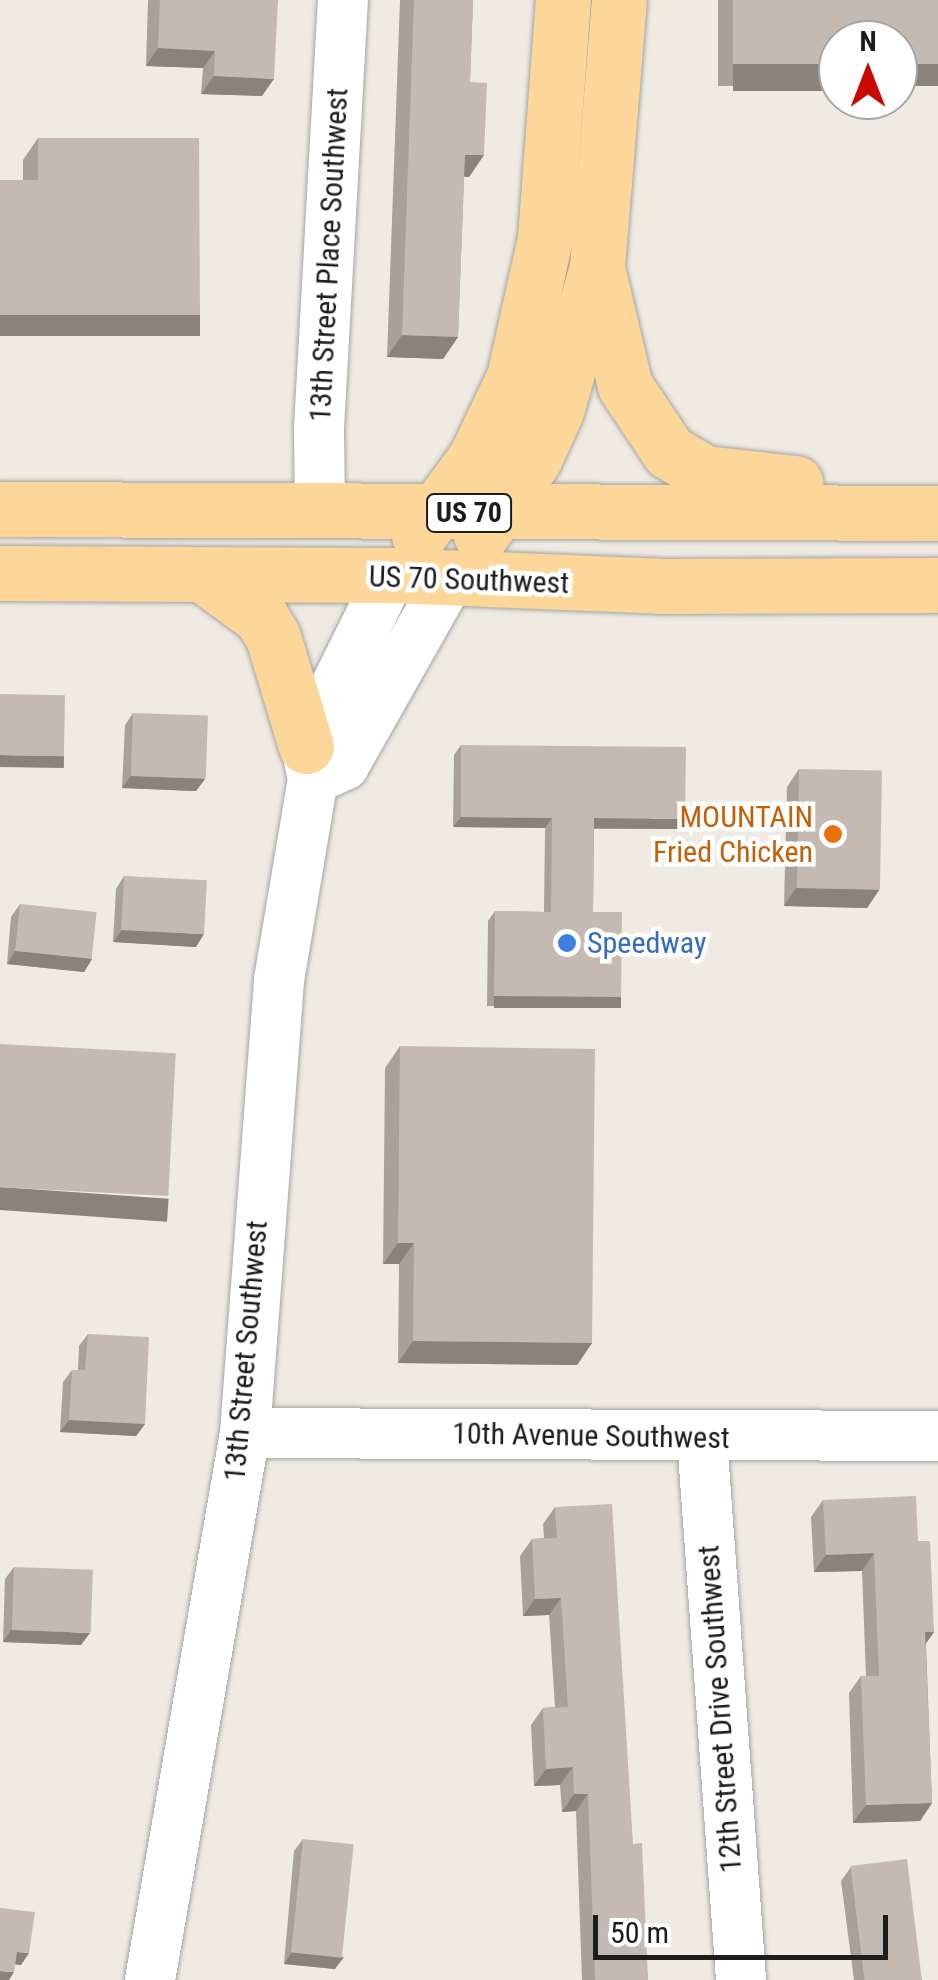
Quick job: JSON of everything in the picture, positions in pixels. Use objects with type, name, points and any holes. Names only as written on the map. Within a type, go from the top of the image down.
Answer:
[{"type":"main road","name":"13th Street Southwest","points":[[391,575],[488,437],[514,377],[536,296],[556,138],[563,0]]},
{"type":"main road","points":[[450,578],[534,459],[556,411],[597,267],[619,0]]},
{"type":"main road","points":[[597,267],[625,386],[669,452],[706,472],[756,482],[938,486]]},
{"type":"main road","name":"US 70","points":[[0,508],[938,514]]},
{"type":"main road","name":"US 70 Southwest","points":[[0,573],[391,575],[660,586],[938,584]]},
{"type":"main road","points":[[205,576],[260,617],[273,637],[310,762]]},
{"type":"street","name":"13th Street Place Southwest","points":[[320,511],[319,428],[343,0]]},
{"type":"street","name":"13th Street Southwest","points":[[150,1980],[245,1433],[279,980],[310,762],[391,575]]},
{"type":"street","points":[[310,762],[344,765],[450,578]]},
{"type":"street","name":"10th Avenue Southwest","points":[[245,1433],[702,1438],[938,1436]]},
{"type":"street","name":"12th Street Drive Southwest","points":[[702,1438],[741,1980]]},
{"type":"building","points":[[160,0],[278,0],[274,79],[214,76],[215,51],[158,48]]},
{"type":"building","points":[[414,0],[473,0],[470,82],[487,83],[484,155],[465,155],[458,337],[402,335]]},
{"type":"building","points":[[733,0],[938,0],[938,64],[918,64],[918,20],[818,20],[818,64],[733,64]]},
{"type":"building","points":[[38,138],[199,138],[200,315],[0,315],[0,180],[38,180]]},
{"type":"building","points":[[0,694],[65,695],[64,756],[0,755]]},
{"type":"building","points":[[133,713],[208,716],[206,779],[131,776]]},
{"type":"building","points":[[461,745],[686,747],[685,819],[594,818],[593,912],[622,912],[621,997],[494,996],[495,911],[551,912],[552,818],[461,817]]},
{"type":"building","points":[[799,769],[882,770],[880,889],[797,888]]},
{"type":"building","points":[[124,876],[207,880],[204,934],[121,930]]},
{"type":"building","points":[[20,904],[97,912],[92,959],[15,951]]},
{"type":"building","points":[[0,1044],[176,1053],[168,1196],[0,1187]]},
{"type":"building","points":[[400,1046],[595,1049],[592,1343],[413,1341],[414,1243],[398,1243]]},
{"type":"building","points":[[88,1334],[149,1337],[145,1424],[69,1420],[72,1370],[85,1370]]},
{"type":"building","points":[[916,1496],[918,1541],[930,1541],[934,1632],[925,1632],[932,1803],[866,1805],[861,1676],[879,1676],[874,1553],[826,1555],[823,1500]]},
{"type":"building","points":[[612,1504],[633,1844],[642,1843],[648,1980],[595,1980],[588,1794],[574,1794],[573,1767],[546,1769],[543,1708],[568,1707],[561,1598],[535,1599],[532,1539],[557,1538],[555,1507]]},
{"type":"building","points":[[14,1567],[93,1570],[91,1633],[12,1630]]},
{"type":"building","points":[[303,1839],[354,1844],[342,1958],[291,1952]]},
{"type":"building","points":[[907,1859],[922,1980],[864,1980],[850,1866]]},
{"type":"building","points":[[0,1908],[35,1912],[29,1953],[17,1952],[14,1972],[0,1971]]},
{"type":"place","name":"MOUNTAIN Fried Chicken","points":[[833,834]]},
{"type":"place","name":"Speedway","points":[[567,943]]}]
